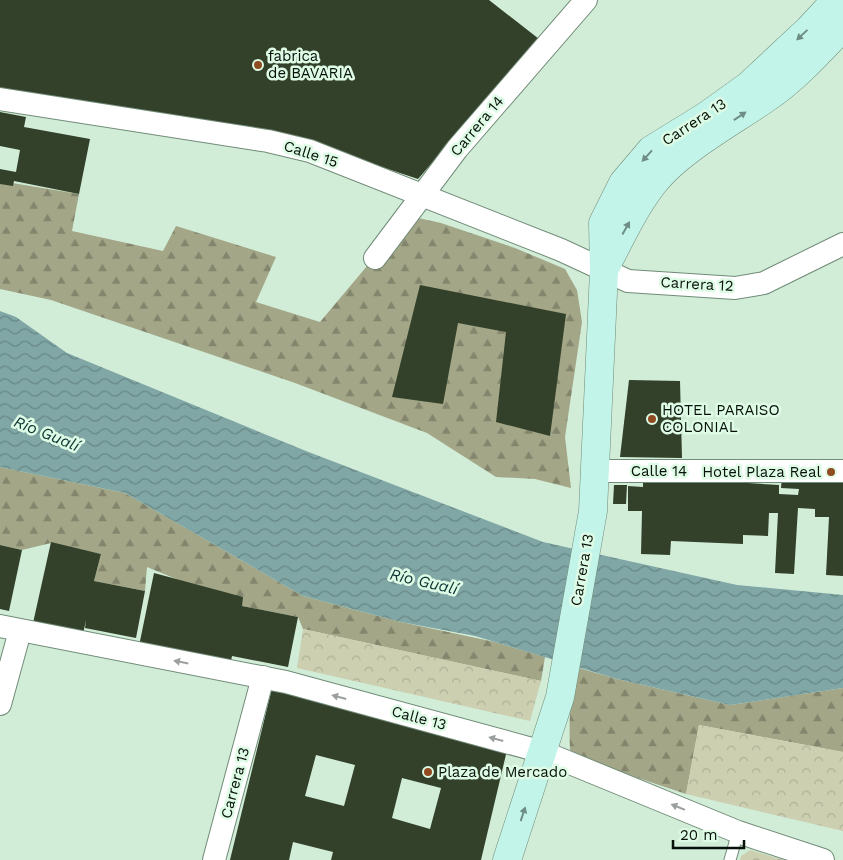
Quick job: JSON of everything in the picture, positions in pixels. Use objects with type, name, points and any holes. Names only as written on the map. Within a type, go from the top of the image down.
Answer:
[{"type":"street","name":"Carrera 14","points":[[375,258],[457,149],[586,0]]},
{"type":"street","name":"Carrera 13","points":[[508,860],[560,697],[593,510],[604,271],[602,223],[623,183],[651,150],[706,116],[748,86],[809,29],[836,0]]},
{"type":"street","name":"Carrera 13","points":[[604,271],[628,225],[654,182],[690,149],[770,96],[813,58],[843,27]]},
{"type":"street","name":"Calle 15","points":[[0,99],[268,141],[310,151],[561,250],[604,271]]},
{"type":"street","name":"Carrera 12","points":[[604,271],[628,281],[735,288],[764,283],[843,244]]},
{"type":"street","name":"Calle 14","points":[[595,471],[843,470]]},
{"type":"street","name":"Calle 13","points":[[9,640],[263,678],[543,752],[738,832],[823,860]]},
{"type":"street","points":[[0,704],[9,640]]},
{"type":"street","name":"Carrera 13","points":[[214,860],[263,678]]},
{"type":"lane","points":[[730,860],[738,832]]},
{"type":"green space","points":[[0,181],[79,194],[72,231],[163,251],[176,226],[276,257],[256,302],[320,322],[409,216],[441,223],[515,248],[565,269],[577,290],[582,322],[565,437],[571,488],[535,479],[496,477],[427,433],[295,383],[51,300],[0,289]]},
{"type":"green space","points":[[0,467],[125,493],[303,596],[401,622],[495,642],[545,657],[541,681],[303,629],[298,617],[242,606],[147,567],[145,591],[94,581],[101,554],[51,543],[22,550],[0,545]]},
{"type":"green space","points":[[303,629],[541,681],[530,721],[297,668]]},
{"type":"green space","points":[[579,668],[617,679],[730,705],[843,688],[843,752],[699,725],[686,794],[599,765],[570,750],[571,698]]},
{"type":"green space","points":[[699,725],[843,752],[843,831],[686,794]]},
{"type":"green space","points":[[750,850],[784,860],[740,860],[741,856]]},
{"type":"water","name":"Río Gualí","points":[[0,311],[16,317],[67,353],[306,451],[543,542],[737,585],[843,595],[843,688],[730,705],[617,679],[475,636],[401,622],[303,596],[125,493],[0,467]]},
{"type":"building","name":"fabrica de BAVARIA","points":[[0,0],[489,0],[539,39],[418,179],[292,137],[0,91]]},
{"type":"building","points":[[0,112],[26,117],[24,127],[90,139],[79,194],[14,181],[13,186],[0,184],[0,169],[16,172],[20,150],[0,146]]},
{"type":"building","points":[[420,285],[566,314],[550,436],[496,422],[506,332],[458,323],[443,404],[392,397]]},
{"type":"building","name":"HOTEL PARAISO COLONIAL","points":[[629,380],[680,381],[682,458],[620,457]]},
{"type":"building","points":[[748,475],[748,483],[779,485],[779,494],[798,495],[799,489],[781,488],[782,476],[843,479],[843,576],[826,575],[829,517],[815,517],[815,509],[798,508],[794,574],[775,573],[778,513],[769,513],[768,536],[743,535],[743,544],[671,541],[670,555],[641,554],[642,511],[628,511],[628,486],[643,487],[643,476]]},
{"type":"building","points":[[614,485],[627,485],[626,504],[613,504]]},
{"type":"building","points":[[51,542],[101,554],[94,581],[145,591],[136,638],[85,628],[86,620],[83,634],[33,623]]},
{"type":"building","points":[[0,545],[22,550],[9,611],[0,609]]},
{"type":"building","points":[[154,573],[243,597],[242,606],[298,617],[288,667],[232,656],[230,666],[139,646]]},
{"type":"building","name":"Plaza de Mercado","points":[[272,688],[508,746],[481,860],[331,860],[333,852],[293,842],[289,860],[230,860]],"holes":[[[316,755],[355,765],[344,806],[305,796]],[[402,778],[441,788],[430,829],[392,818]]]},
{"type":"place","name":"fabrica de BAVARIA","points":[[258,65]]},
{"type":"place","name":"HOTEL PARAISO COLONIAL","points":[[652,419]]},
{"type":"place","name":"Hotel Plaza Real","points":[[831,472]]},
{"type":"place","name":"Plaza de Mercado","points":[[428,772]]}]
